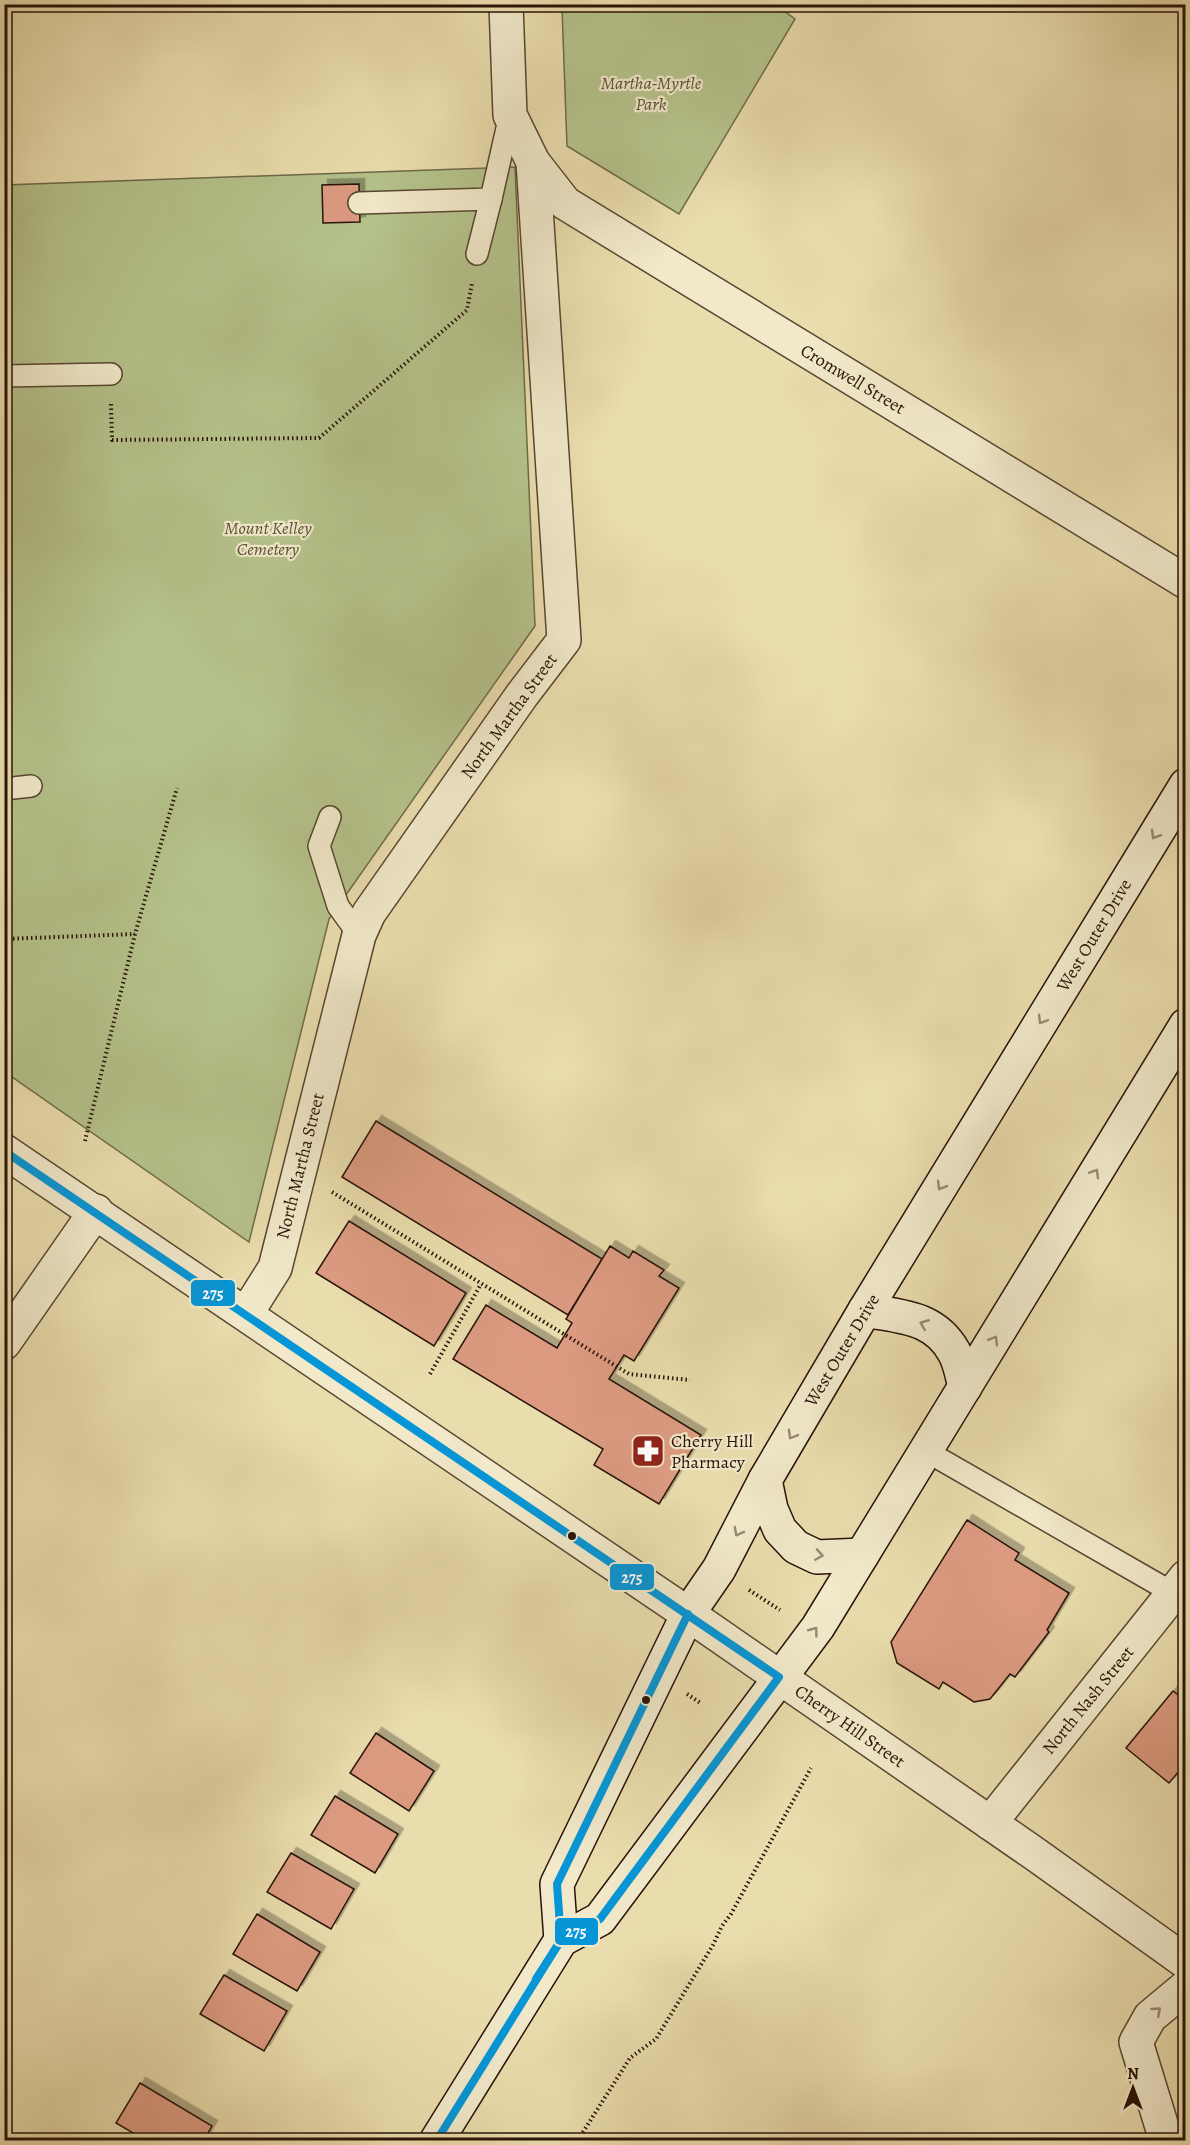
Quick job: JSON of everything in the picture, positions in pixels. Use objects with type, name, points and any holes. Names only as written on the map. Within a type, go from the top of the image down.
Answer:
[{"type":"street","name":"North Martha Street","points":[[246,1314],[275,1268],[359,935],[369,913],[522,695],[564,640],[533,162],[510,115],[507,4]]},
{"type":"street","name":"Cromwell Street","points":[[533,162],[565,203],[1185,582]]},
{"type":"street","name":"West Outer Drive","points":[[561,1940],[556,1884],[688,1614],[719,1569],[765,1480],[865,1310],[1185,785]]},
{"type":"street","points":[[437,2140],[561,1940],[600,1919],[818,1626],[1185,1025]]},
{"type":"street","name":"Cherry Hill Street","points":[[4,1151],[96,1211],[688,1614],[990,1823],[1185,1962]]},
{"type":"street","points":[[4,1342],[96,1211]]},
{"type":"street","points":[[865,1310],[924,1322],[937,1330],[954,1352],[965,1387]]},
{"type":"street","points":[[765,1480],[771,1509],[780,1530],[796,1547],[817,1557],[862,1555]]},
{"type":"street","name":"North Nash Street","points":[[990,1823],[1179,1585]]},
{"type":"street","points":[[1166,2140],[1136,2042],[1149,2017],[1185,1987]]},
{"type":"lane","points":[[477,254],[510,115]]},
{"type":"lane","points":[[359,203],[491,199]]},
{"type":"lane","points":[[4,376],[111,374]]},
{"type":"lane","points":[[4,789],[31,786]]},
{"type":"lane","points":[[330,818],[319,846],[338,906],[359,935]]},
{"type":"lane","points":[[926,1451],[1179,1585]]},
{"type":"path","points":[[111,374],[112,440],[320,438],[466,310],[477,254]]},
{"type":"path","points":[[85,1141],[135,934],[177,788]]},
{"type":"path","points":[[4,939],[135,934]]},
{"type":"path","points":[[331,1191],[629,1374],[690,1380]]},
{"type":"path","points":[[430,1374],[481,1284]]},
{"type":"path","points":[[749,1590],[780,1610]]},
{"type":"path","points":[[687,1694],[702,1704]]},
{"type":"path","points":[[578,2140],[630,2058],[656,2039],[731,1914],[811,1768]]},
{"type":"green space","name":"Martha-Myrtle Park","points":[[776,5],[795,19],[679,214],[567,146],[562,8]]},
{"type":"green space","name":"Mount Kelley Cemetery","points":[[515,167],[535,626],[329,919],[249,1242],[5,1072],[4,185]]},
{"type":"building","points":[[359,184],[360,222],[323,223],[322,185]]},
{"type":"building","points":[[376,1121],[602,1259],[568,1315],[342,1177]]},
{"type":"building","points":[[349,1221],[466,1293],[434,1346],[316,1273]]},
{"type":"building","points":[[610,1246],[629,1258],[633,1251],[664,1270],[659,1276],[679,1288],[634,1361],[624,1355],[609,1379],[701,1435],[659,1504],[594,1465],[603,1449],[453,1359],[486,1305],[557,1348],[572,1323],[566,1319]]},
{"type":"building","points":[[967,1520],[1019,1553],[1015,1560],[1069,1593],[1047,1630],[1049,1632],[1015,1677],[1010,1674],[990,1699],[974,1702],[943,1682],[939,1689],[897,1663],[891,1642]]},
{"type":"building","points":[[1173,1691],[1186,1701],[1186,1763],[1169,1783],[1126,1748]]},
{"type":"building","points":[[376,1733],[434,1771],[409,1811],[350,1773]]},
{"type":"building","points":[[335,1796],[398,1834],[375,1873],[311,1835]]},
{"type":"building","points":[[291,1853],[354,1889],[331,1929],[267,1892]]},
{"type":"building","points":[[257,1914],[320,1952],[297,1991],[233,1954]]},
{"type":"building","points":[[224,1975],[287,2011],[264,2051],[200,2014]]},
{"type":"building","points":[[140,2083],[212,2126],[204,2140],[145,2140],[116,2123]]},
{"type":"transit line","name":"275","points":[[4,1151],[779,1677],[600,1919],[561,1940],[437,2140]]},
{"type":"transit line","name":"275","points":[[536,1979],[561,1940],[557,1884],[688,1614]]},
{"type":"place","name":"Cherry Hill Pharmacy","points":[[648,1451]]}]
